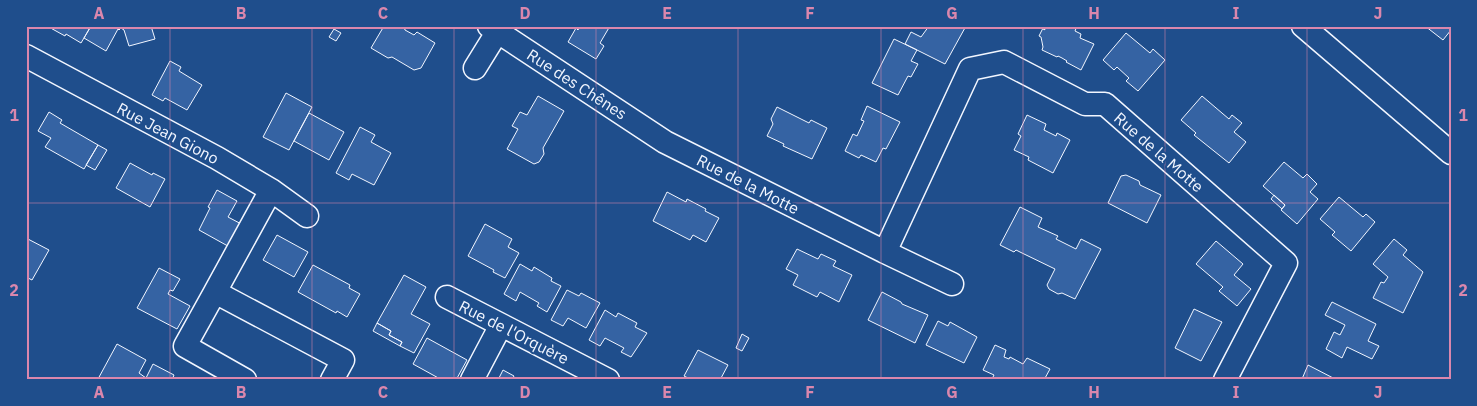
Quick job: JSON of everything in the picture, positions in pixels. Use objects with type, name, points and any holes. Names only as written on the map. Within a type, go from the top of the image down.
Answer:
[{"type":"street","points":[[1303,26],[1451,153]]},
{"type":"street","points":[[475,68],[496,28]]},
{"type":"street","name":"Rue des Chênes","points":[[496,28],[665,142]]},
{"type":"street","name":"Rue Jean Giono","points":[[26,56],[217,158],[271,190],[307,216]]},
{"type":"street","name":"Rue de la Motte","points":[[885,252],[970,69],[1004,62],[1085,104],[1105,104],[1286,263],[1225,380]]},
{"type":"street","name":"Rue de la Motte","points":[[665,142],[952,284]]},
{"type":"street","points":[[245,380],[185,346],[271,190]]},
{"type":"street","points":[[215,292],[343,360],[332,380]]},
{"type":"street","name":"Rue de l'Orquère","points":[[448,297],[608,380]]},
{"type":"street","points":[[472,380],[500,325]]},
{"type":"building","points":[[47,26],[91,26],[81,43]]},
{"type":"building","points":[[91,26],[151,26],[155,39],[129,46],[124,30],[121,28],[118,29],[106,51],[84,38]]},
{"type":"building","points":[[384,26],[404,26],[405,30],[414,35],[417,32],[435,43],[421,68],[414,70],[392,57],[388,58],[371,48]]},
{"type":"building","points":[[580,26],[610,26],[600,43],[604,46],[596,59],[568,42],[576,28],[578,30]]},
{"type":"building","points":[[929,26],[966,26],[945,64],[905,44],[911,32],[921,37]]},
{"type":"building","points":[[1049,26],[1077,26],[1075,31],[1081,34],[1080,38],[1094,44],[1081,70],[1062,58],[1042,50],[1041,37],[1039,36],[1043,28],[1044,30]]},
{"type":"building","points":[[1425,26],[1451,26],[1451,30],[1443,40]]},
{"type":"building","points":[[334,29],[341,33],[336,41],[329,37]]},
{"type":"building","points":[[1126,33],[1150,53],[1153,49],[1165,60],[1138,91],[1126,81],[1129,78],[1117,67],[1114,70],[1103,60]]},
{"type":"building","points":[[894,39],[917,50],[911,61],[918,64],[911,77],[908,76],[898,95],[872,83]]},
{"type":"building","points":[[170,61],[181,67],[179,71],[202,85],[187,110],[165,98],[163,101],[152,95]]},
{"type":"building","points":[[286,93],[312,107],[289,150],[263,137]]},
{"type":"building","points":[[538,96],[564,111],[543,148],[544,154],[539,162],[534,164],[507,149],[518,129],[512,126],[520,112],[527,115]]},
{"type":"building","points":[[1202,96],[1229,119],[1232,115],[1242,123],[1234,132],[1246,142],[1229,163],[1194,135],[1196,133],[1181,120]]},
{"type":"building","points":[[867,106],[900,122],[886,149],[883,148],[876,162],[861,155],[859,158],[845,151],[853,134],[857,136],[864,121],[861,120]]},
{"type":"building","points":[[777,107],[809,123],[811,120],[827,128],[812,159],[783,146],[784,144],[767,136],[773,124],[771,119]]},
{"type":"building","points":[[49,112],[62,120],[60,123],[98,145],[84,169],[45,147],[51,138],[38,131]]},
{"type":"building","points":[[309,113],[344,132],[329,160],[294,141]]},
{"type":"building","points":[[1027,115],[1046,124],[1044,130],[1056,136],[1057,133],[1070,140],[1053,173],[1028,160],[1029,157],[1014,150],[1021,136],[1018,134]]},
{"type":"building","points":[[360,127],[375,135],[371,142],[391,153],[374,185],[352,174],[349,180],[336,173]]},
{"type":"building","points":[[98,145],[107,150],[95,170],[86,165]]},
{"type":"building","points":[[1284,162],[1303,178],[1307,174],[1317,184],[1310,192],[1318,199],[1297,224],[1281,210],[1285,205],[1263,186]]},
{"type":"building","points":[[130,163],[152,175],[153,173],[165,179],[150,207],[116,188]]},
{"type":"building","points":[[1126,175],[1139,181],[1140,185],[1161,195],[1147,223],[1108,203],[1121,176]]},
{"type":"building","points":[[217,190],[237,201],[228,217],[247,227],[235,250],[199,230]]},
{"type":"building","points":[[667,192],[686,202],[687,199],[719,218],[706,242],[693,235],[690,240],[653,221]]},
{"type":"building","points":[[1274,195],[1285,205],[1282,209],[1271,199]]},
{"type":"building","points":[[1339,197],[1363,217],[1366,214],[1375,222],[1351,251],[1332,235],[1335,232],[1320,219]]},
{"type":"building","points":[[1020,207],[1042,218],[1038,227],[1058,236],[1056,239],[1076,249],[1081,239],[1101,249],[1075,299],[1049,289],[1047,285],[1055,269],[1016,250],[1014,252],[1000,245]]},
{"type":"building","points":[[485,224],[512,239],[508,247],[519,253],[505,278],[468,256]]},
{"type":"building","points":[[277,235],[308,252],[294,277],[263,260]]},
{"type":"building","points":[[26,238],[49,250],[32,280],[26,277]]},
{"type":"building","points":[[1394,239],[1407,250],[1403,255],[1423,272],[1403,313],[1373,298],[1381,282],[1384,283],[1388,277],[1373,264]]},
{"type":"building","points":[[1216,241],[1243,264],[1234,275],[1251,289],[1237,306],[1219,291],[1223,287],[1196,264]]},
{"type":"building","points":[[797,249],[818,259],[821,254],[836,261],[833,266],[852,275],[839,302],[820,292],[817,297],[793,285],[798,275],[786,269]]},
{"type":"building","points":[[520,264],[532,271],[534,267],[552,278],[551,281],[561,286],[547,312],[537,306],[539,303],[520,292],[516,301],[504,294]]},
{"type":"building","points":[[313,265],[350,285],[349,288],[360,294],[347,317],[298,292]]},
{"type":"building","points":[[159,268],[180,279],[173,291],[170,290],[168,294],[190,306],[177,329],[137,308]]},
{"type":"building","points":[[404,275],[426,287],[411,314],[430,324],[414,353],[400,346],[402,342],[389,335],[391,331],[377,323]]},
{"type":"building","points":[[567,290],[579,296],[581,293],[600,303],[586,328],[568,318],[563,326],[551,320]]},
{"type":"building","points":[[882,292],[902,304],[928,315],[915,343],[868,320]]},
{"type":"building","points":[[1332,302],[1376,324],[1368,341],[1379,346],[1372,359],[1347,347],[1342,358],[1326,349],[1334,332],[1340,335],[1345,325],[1325,315]]},
{"type":"building","points":[[1194,309],[1222,322],[1201,361],[1175,348]]},
{"type":"building","points":[[605,310],[616,317],[618,313],[637,323],[635,327],[647,333],[631,357],[621,352],[624,348],[605,338],[600,346],[589,340]]},
{"type":"building","points":[[938,321],[948,326],[950,322],[977,337],[964,363],[926,345]]},
{"type":"building","points":[[377,323],[391,331],[389,335],[402,342],[400,346],[373,331]]},
{"type":"building","points":[[742,334],[749,338],[742,351],[736,348]]},
{"type":"building","points":[[427,338],[467,360],[456,380],[442,380],[413,364]]},
{"type":"building","points":[[117,344],[146,360],[139,373],[146,378],[153,364],[174,375],[172,380],[98,379]]},
{"type":"building","points":[[995,345],[1006,350],[1004,357],[1009,359],[1010,357],[1023,364],[1027,358],[1050,369],[1044,380],[992,379],[994,375],[983,370]]},
{"type":"building","points":[[698,350],[728,365],[720,380],[692,380],[684,376]]},
{"type":"building","points":[[1308,365],[1337,380],[1302,379]]},
{"type":"building","points":[[503,370],[514,376],[513,378],[516,380],[498,380]]}]
